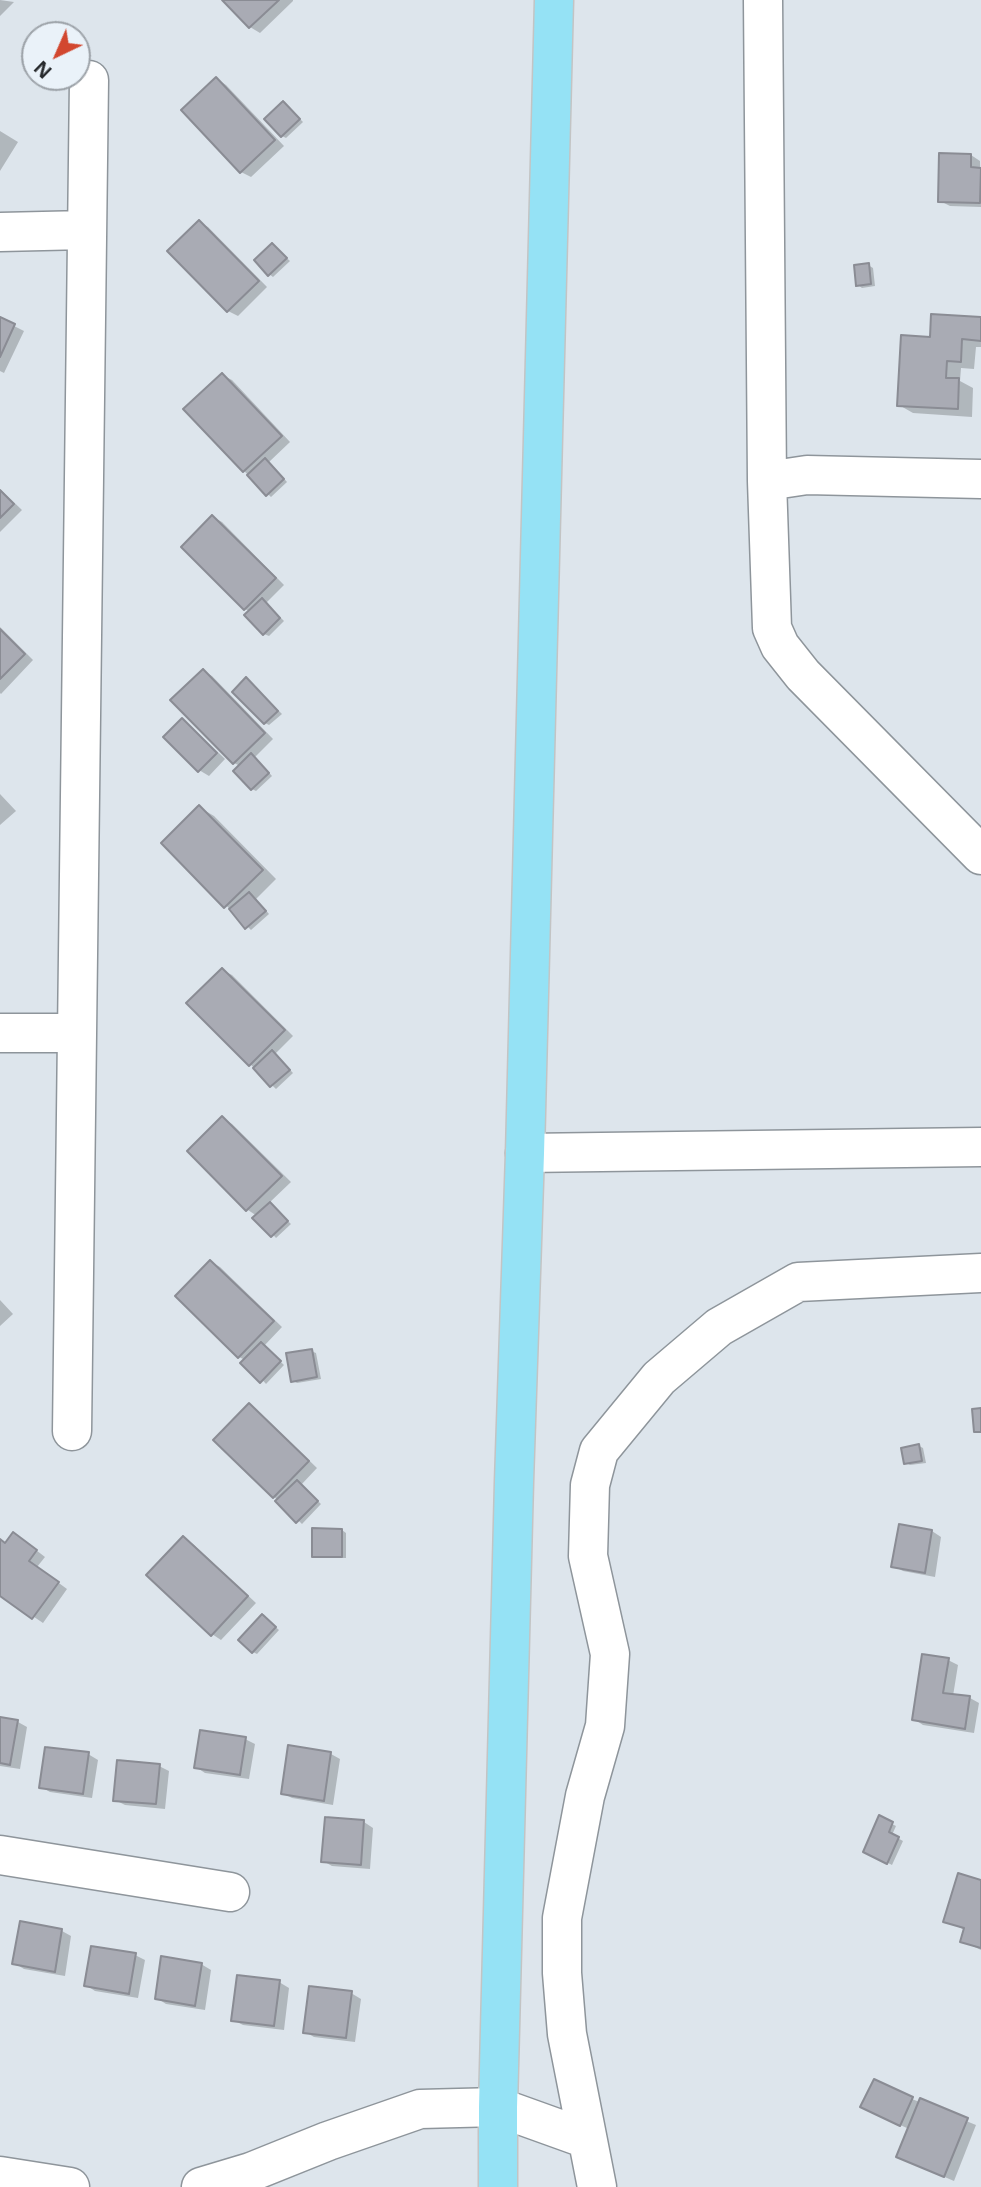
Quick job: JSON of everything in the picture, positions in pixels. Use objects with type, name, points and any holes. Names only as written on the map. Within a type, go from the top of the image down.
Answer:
[{"type":"main road","points":[[498,2187],[554,0]]},
{"type":"street","points":[[763,0],[767,481],[772,628],[780,646],[803,675],[981,855]]},
{"type":"street","points":[[72,1431],[89,91]]},
{"type":"street","points":[[0,232],[86,230]]},
{"type":"street","points":[[767,481],[807,475],[981,478]]},
{"type":"street","points":[[0,1033],[77,1033]]},
{"type":"street","points":[[525,1153],[981,1147]]},
{"type":"street","points":[[597,2187],[567,2034],[562,1973],[562,1918],[585,1796],[605,1726],[610,1654],[588,1556],[590,1485],[599,1451],[659,1378],[719,1327],[798,1282],[981,1273]]},
{"type":"street","points":[[0,1855],[230,1892]]},
{"type":"street","points":[[201,2187],[251,2172],[328,2141],[420,2109],[498,2107],[587,2139]]},
{"type":"street","points":[[0,2176],[70,2187]]},
{"type":"building","points":[[222,0],[279,0],[249,28]]},
{"type":"building","points":[[216,77],[275,140],[240,173],[181,110]]},
{"type":"building","points":[[283,101],[300,119],[281,137],[264,119]]},
{"type":"building","points":[[939,153],[971,154],[971,167],[981,168],[980,203],[938,202]]},
{"type":"building","points":[[199,220],[259,281],[227,312],[167,251]]},
{"type":"building","points":[[272,243],[287,258],[268,276],[254,260]]},
{"type":"building","points":[[869,263],[871,284],[856,286],[854,265]]},
{"type":"building","points":[[931,314],[981,317],[981,341],[962,339],[961,362],[947,361],[946,378],[959,378],[958,409],[897,406],[901,335],[930,337]]},
{"type":"building","points":[[0,317],[15,324],[0,357]]},
{"type":"building","points":[[222,373],[282,436],[243,472],[183,409]]},
{"type":"building","points":[[265,458],[284,479],[266,496],[247,475]]},
{"type":"building","points":[[0,490],[14,504],[0,518]]},
{"type":"building","points":[[212,515],[276,578],[244,610],[181,547]]},
{"type":"building","points":[[262,598],[280,618],[263,635],[244,615]]},
{"type":"building","points":[[0,629],[25,654],[0,679]]},
{"type":"building","points":[[203,669],[265,733],[233,764],[170,700]]},
{"type":"building","points":[[246,677],[278,711],[264,724],[232,692]]},
{"type":"building","points":[[182,718],[217,753],[198,772],[163,737]]},
{"type":"building","points":[[251,753],[269,773],[251,790],[233,771]]},
{"type":"building","points":[[199,805],[263,870],[224,908],[161,843]]},
{"type":"building","points":[[249,892],[266,911],[245,929],[229,909]]},
{"type":"building","points":[[222,968],[285,1030],[249,1066],[186,1003]]},
{"type":"building","points":[[272,1050],[290,1070],[270,1087],[253,1068]]},
{"type":"building","points":[[222,1116],[282,1176],[246,1211],[187,1151]]},
{"type":"building","points":[[270,1202],[288,1221],[271,1237],[252,1218]]},
{"type":"building","points":[[210,1260],[274,1321],[238,1358],[175,1296]]},
{"type":"building","points":[[261,1342],[281,1361],[260,1383],[240,1363]]},
{"type":"building","points":[[312,1349],[317,1377],[291,1382],[286,1353]]},
{"type":"building","points":[[249,1403],[309,1461],[273,1498],[213,1440]]},
{"type":"building","points":[[981,1408],[981,1432],[974,1432],[972,1409]]},
{"type":"building","points":[[919,1444],[922,1461],[904,1464],[901,1448]]},
{"type":"building","points":[[297,1480],[318,1501],[296,1523],[275,1501]]},
{"type":"building","points":[[899,1524],[932,1530],[925,1573],[891,1567]]},
{"type":"building","points":[[312,1528],[342,1529],[342,1557],[312,1557]]},
{"type":"building","points":[[13,1532],[37,1550],[29,1561],[59,1582],[32,1619],[0,1596],[0,1539],[5,1543]]},
{"type":"building","points":[[183,1536],[248,1596],[211,1636],[146,1575]]},
{"type":"building","points":[[262,1614],[276,1627],[252,1653],[238,1640]]},
{"type":"building","points":[[922,1654],[949,1658],[943,1693],[970,1696],[965,1729],[912,1720]]},
{"type":"building","points":[[0,1717],[18,1720],[10,1765],[0,1763]]},
{"type":"building","points":[[200,1730],[246,1737],[240,1775],[194,1768]]},
{"type":"building","points":[[288,1745],[331,1752],[324,1801],[281,1794]]},
{"type":"building","points":[[45,1747],[89,1752],[83,1794],[39,1788]]},
{"type":"building","points":[[117,1760],[160,1764],[156,1804],[113,1801]]},
{"type":"building","points":[[879,1815],[893,1822],[889,1832],[899,1837],[887,1864],[863,1852]]},
{"type":"building","points":[[325,1817],[364,1820],[361,1865],[321,1862]]},
{"type":"building","points":[[958,1873],[981,1880],[981,1948],[960,1942],[964,1928],[943,1922]]},
{"type":"building","points":[[20,1921],[62,1929],[55,1972],[12,1964]]},
{"type":"building","points":[[91,1946],[136,1953],[129,1994],[84,1986]]},
{"type":"building","points":[[161,1956],[202,1963],[195,2006],[155,1999]]},
{"type":"building","points":[[237,1975],[280,1980],[274,2026],[231,2021]]},
{"type":"building","points":[[309,1986],[352,1991],[346,2038],[303,2033]]},
{"type":"building","points":[[874,2079],[913,2097],[900,2126],[860,2107]]},
{"type":"building","points":[[920,2098],[968,2118],[944,2177],[896,2157]]}]
